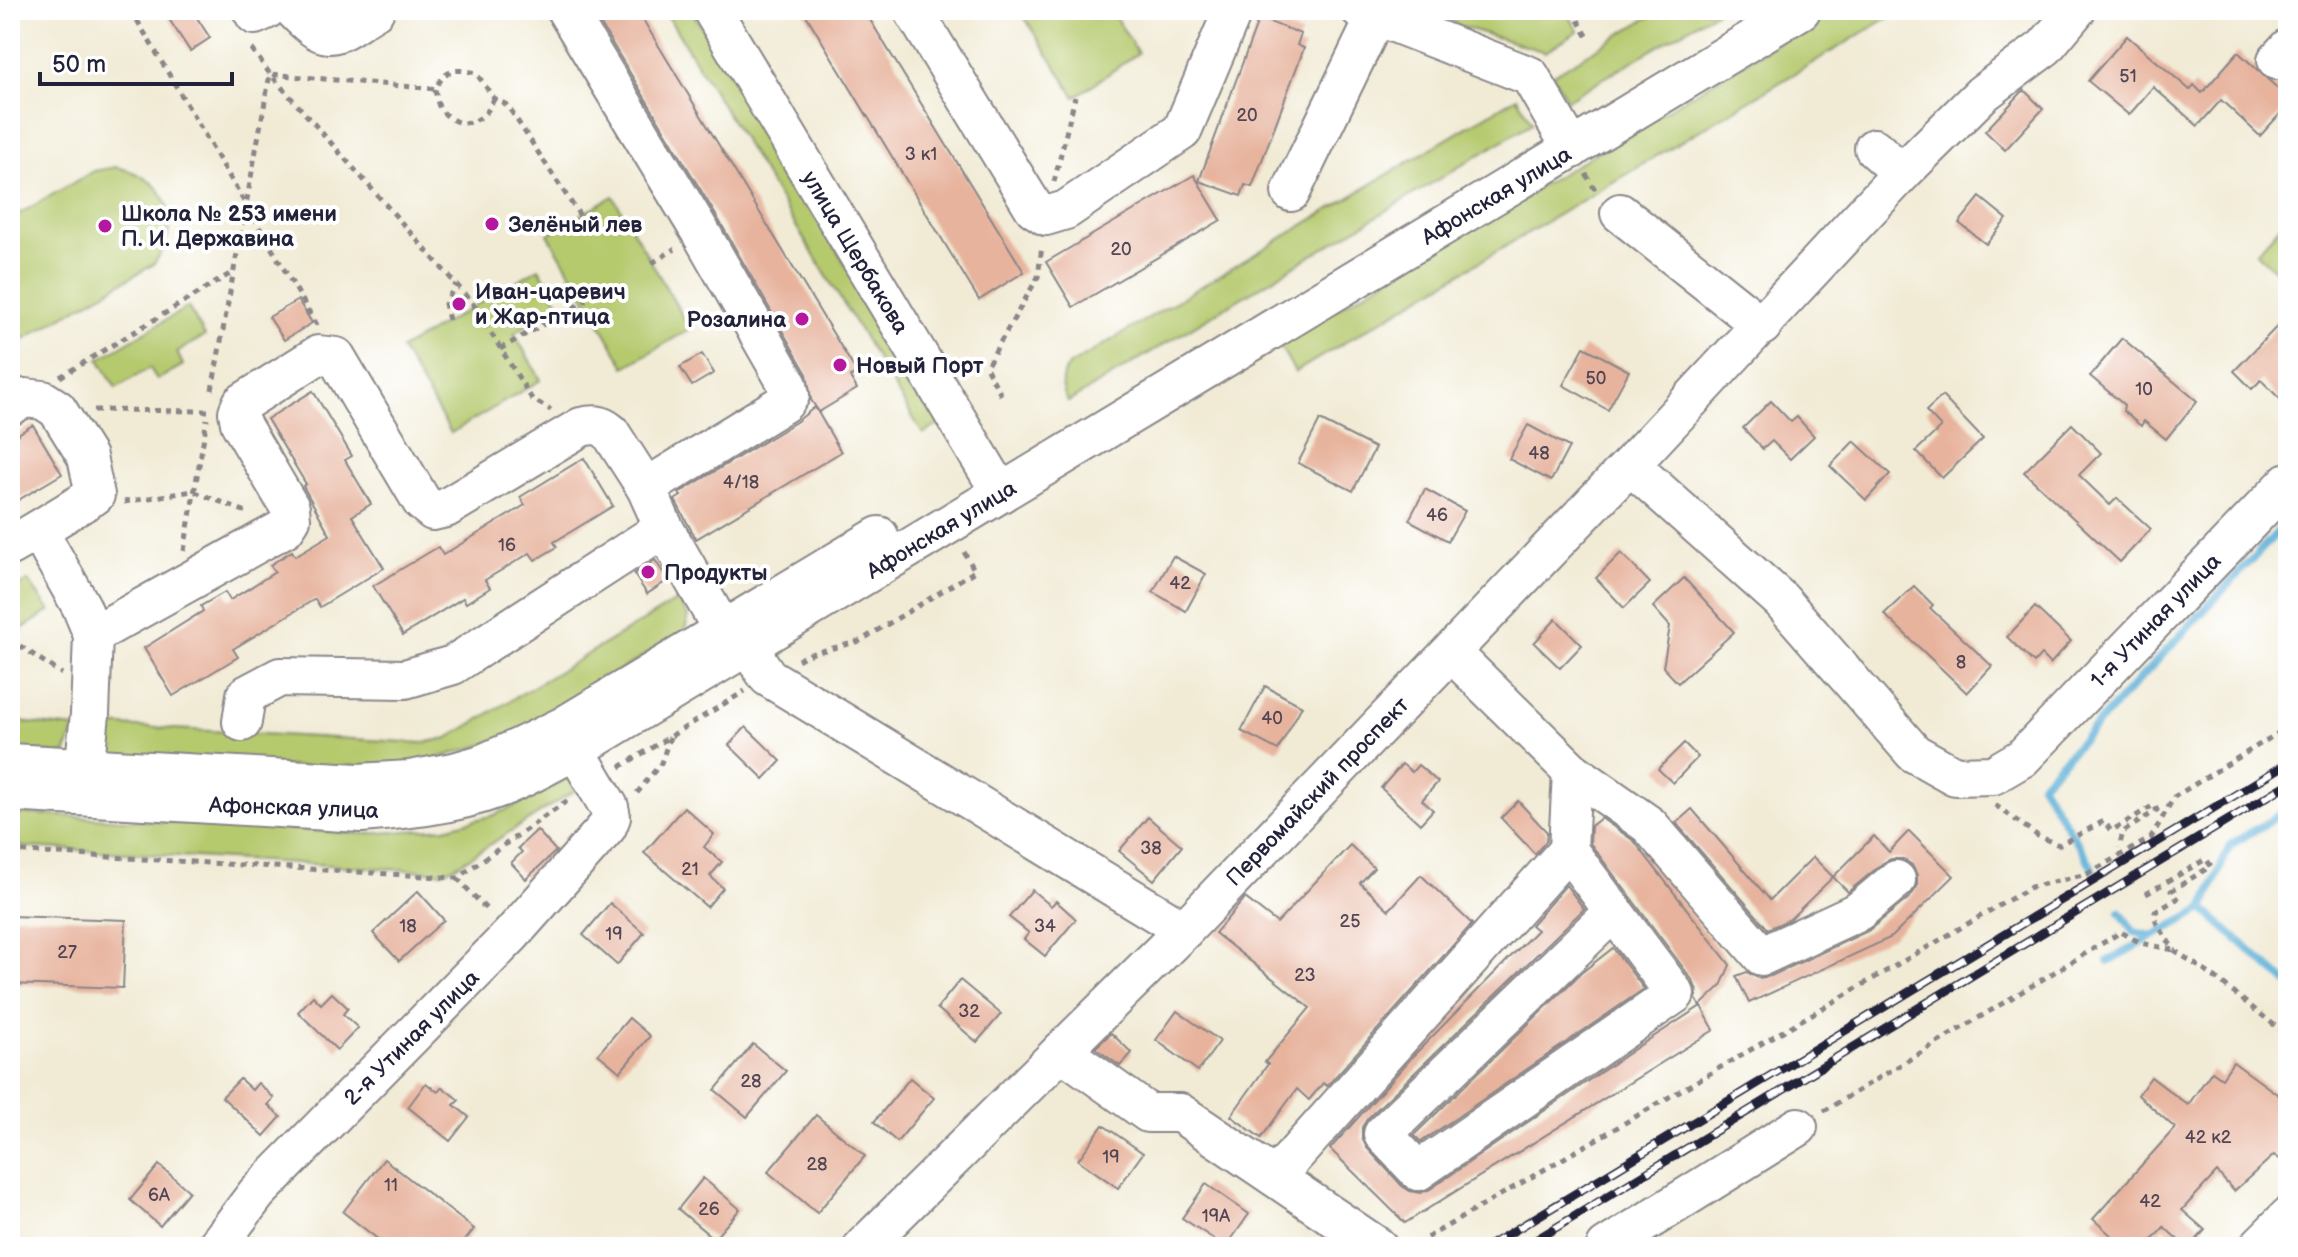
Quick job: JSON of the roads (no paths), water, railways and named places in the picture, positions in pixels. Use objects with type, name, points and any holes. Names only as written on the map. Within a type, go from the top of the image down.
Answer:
[{"type":"street","points":[[252,10],[255,15],[266,10]]},
{"type":"street","points":[[294,10],[314,31],[325,35],[337,32],[375,10]]},
{"type":"street","points":[[566,10],[701,233],[788,385],[790,395],[784,403],[646,488]]},
{"type":"street","name":"улица Щербакова","points":[[712,10],[994,482]]},
{"type":"street","points":[[913,10],[1034,208],[1046,216],[1066,210],[1182,131],[1233,10]]},
{"type":"street","name":"Афонская улица","points":[[1565,138],[1755,10]]},
{"type":"street","name":"Афонская улица","points":[[10,763],[83,782],[361,813],[403,810],[461,799],[529,775],[568,738],[1565,138],[1801,10]]},
{"type":"street","name":"Первомайский проспект","points":[[863,1247],[1184,930],[1762,326],[1902,173],[1982,94],[2045,47],[2076,10]]},
{"type":"street","points":[[1291,192],[1372,12],[1421,21],[1530,76],[1565,138]]},
{"type":"street","points":[[1874,148],[1902,173]]},
{"type":"street","points":[[1620,213],[1762,326]]},
{"type":"street","points":[[93,635],[285,528],[291,519],[290,508],[240,423],[223,412],[318,355],[336,357],[422,502],[433,511],[446,508],[581,427],[601,426],[610,432],[646,488],[664,528],[735,638],[768,677],[808,695],[1184,930]]},
{"type":"street","points":[[31,404],[87,457],[95,495],[24,538],[81,606],[93,635],[83,782]]},
{"type":"street","name":"1-я Утиная улица","points":[[1630,465],[1781,600],[1914,753],[1955,776],[1993,775],[2022,758],[2288,482]]},
{"type":"street","points":[[242,722],[246,695],[280,677],[405,679],[453,665],[664,528]]},
{"type":"street","points":[[1451,652],[1572,771],[1649,825],[1762,956],[1859,911],[1896,880]]},
{"type":"street","name":"2-я Утиная улица","points":[[216,1247],[257,1193],[511,935],[607,827],[611,817],[609,807],[568,738]]},
{"type":"street","points":[[1275,1177],[1568,850],[1572,771]]},
{"type":"street","name":"Афонская улица","points":[[10,792],[83,782]]},
{"type":"street","points":[[1568,850],[1614,911],[1675,994],[1418,1171],[1383,1134],[1614,911]]},
{"type":"street","points":[[1061,1051],[1148,1113],[1180,1113],[1378,1247]]},
{"type":"street","points":[[1606,1247],[1798,1127]]},
{"type":"street","points":[[2258,1247],[2288,1217]]},
{"type":"waterway","points":[[2093,868],[2041,784],[2288,521]]},
{"type":"waterway","points":[[2108,961],[2203,909],[2230,845],[2288,810]]},
{"type":"waterway","points":[[2203,909],[2288,984]]},
{"type":"waterway","points":[[2120,912],[2134,932],[2152,936]]},
{"type":"railway","points":[[1487,1247],[2288,763]]},
{"type":"railway","points":[[1524,1247],[2288,784]]},
{"type":"place","name":"Зелёный лев","points":[[492,224]]},
{"type":"place","name":"Школа № 253 имени П. И. Державина","points":[[105,226]]},
{"type":"place","name":"Иван-царевич и Жар-птица","points":[[459,304]]},
{"type":"place","name":"Розалина","points":[[802,319]]},
{"type":"place","name":"Новый Порт","points":[[840,365]]},
{"type":"place","name":"Продукты","points":[[648,572]]}]
